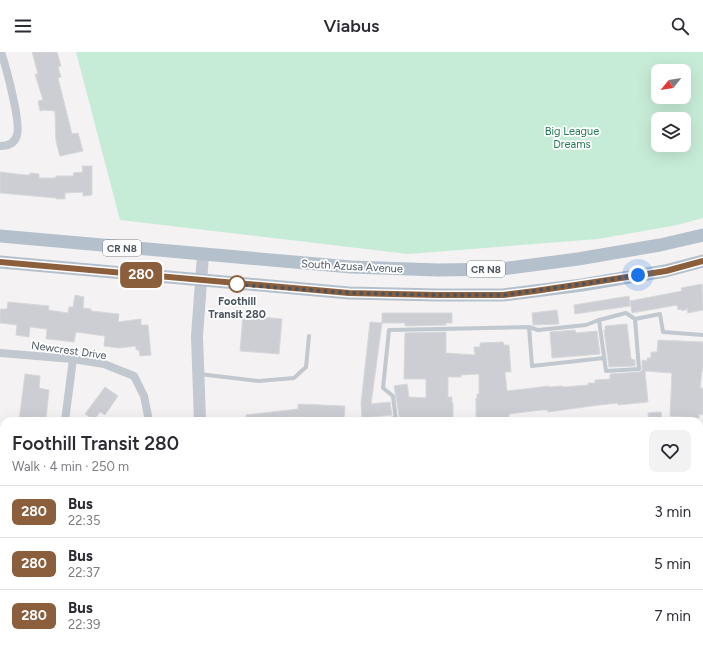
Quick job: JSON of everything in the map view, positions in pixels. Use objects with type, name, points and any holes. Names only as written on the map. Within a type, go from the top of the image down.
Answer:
[{"type":"main road","name":"South Azusa Avenue","points":[[0,236],[350,268],[438,270],[501,269],[578,259],[660,245],[703,234]]},
{"type":"main road","name":"CR N8","points":[[0,262],[349,293],[503,295],[658,272],[703,261]]},
{"type":"street","points":[[0,146],[10,144],[15,140],[18,127],[7,68],[1,52]]},
{"type":"street","points":[[200,417],[197,336],[203,255]]},
{"type":"street","name":"Newcrest Drive","points":[[0,353],[73,359],[104,364],[134,376],[144,396],[148,417]]},
{"type":"street","points":[[66,417],[73,359]]},
{"type":"lane","points":[[396,417],[393,396],[383,388],[390,330],[529,327],[538,330],[586,325],[626,313],[635,319],[660,314],[663,332],[703,335]]},
{"type":"lane","points":[[599,320],[606,372],[639,369],[635,319]]},
{"type":"lane","points":[[529,327],[532,366],[604,358]]},
{"type":"lane","points":[[199,374],[259,380],[294,378],[306,368],[309,336]]},
{"type":"green space","name":"Big League Dreams","points":[[76,52],[703,52],[703,218],[677,225],[598,239],[408,254],[120,220]]},
{"type":"building","points":[[32,52],[57,52],[61,66],[58,67],[61,77],[58,78],[72,134],[78,133],[83,151],[60,156],[56,141],[55,111],[40,111],[38,101],[43,100],[35,74],[38,74]]},
{"type":"building","points":[[82,166],[92,166],[92,195],[83,196],[83,192],[65,193],[65,199],[56,199],[0,193],[0,172],[25,175],[30,175],[30,173],[39,174],[39,178],[56,178],[56,176],[74,176],[73,173],[83,172]]},
{"type":"building","points":[[702,284],[703,310],[688,313],[687,309],[682,311],[681,309],[678,310],[677,305],[632,313],[630,301],[682,291],[681,288]]},
{"type":"building","points":[[75,295],[84,297],[83,308],[91,309],[91,311],[119,314],[118,322],[141,319],[141,325],[148,325],[151,355],[140,356],[139,350],[136,350],[136,346],[119,348],[104,346],[105,336],[76,332],[74,342],[46,339],[47,329],[30,327],[29,337],[16,335],[17,325],[0,323],[0,309],[7,309],[8,302],[49,306],[48,310],[68,313],[69,307],[73,307]]},
{"type":"building","points":[[629,296],[630,306],[575,314],[574,305]]},
{"type":"building","points":[[557,310],[559,324],[533,325],[532,313]]},
{"type":"building","points":[[382,313],[452,313],[452,323],[446,323],[446,325],[405,326],[405,323],[382,323]]},
{"type":"building","points":[[243,315],[282,319],[279,354],[240,351]]},
{"type":"building","points":[[370,322],[382,323],[371,404],[390,402],[392,415],[362,417],[361,403]]},
{"type":"building","points":[[627,324],[631,359],[635,360],[635,366],[609,367],[604,330],[605,326]]},
{"type":"building","points":[[575,330],[576,333],[597,331],[600,354],[552,358],[550,332]]},
{"type":"building","points":[[446,332],[446,353],[475,355],[474,347],[480,347],[480,343],[503,342],[504,345],[509,345],[511,372],[505,372],[507,391],[549,386],[563,387],[588,385],[588,383],[595,383],[595,380],[610,379],[610,374],[640,372],[642,370],[642,360],[647,361],[647,358],[651,358],[651,352],[657,352],[658,340],[703,342],[703,371],[700,388],[703,388],[703,415],[699,414],[699,417],[670,416],[672,373],[645,371],[648,402],[618,405],[618,403],[548,412],[548,410],[541,410],[509,414],[509,417],[476,417],[476,398],[477,394],[479,394],[479,374],[461,375],[461,377],[448,377],[448,397],[452,397],[453,417],[399,417],[394,386],[407,384],[409,397],[426,398],[426,379],[404,379],[405,333]]},
{"type":"building","points":[[25,374],[40,376],[39,388],[49,390],[46,417],[20,417]]},
{"type":"building","points":[[105,387],[118,396],[105,415],[100,412],[96,417],[90,417],[85,414]]},
{"type":"building","points":[[298,404],[345,406],[344,417],[246,417],[246,415],[298,409]]},
{"type":"building","points":[[661,412],[662,417],[648,417],[648,413]]},
{"type":"bus line","name":"280","points":[[0,262],[349,293],[503,295],[666,271],[703,261]]},
{"type":"place","name":"Foothill Transit 280","points":[[237,284]]},
{"type":"route","points":[[237,284],[231,284],[349,293],[503,295],[638,275]]}]
